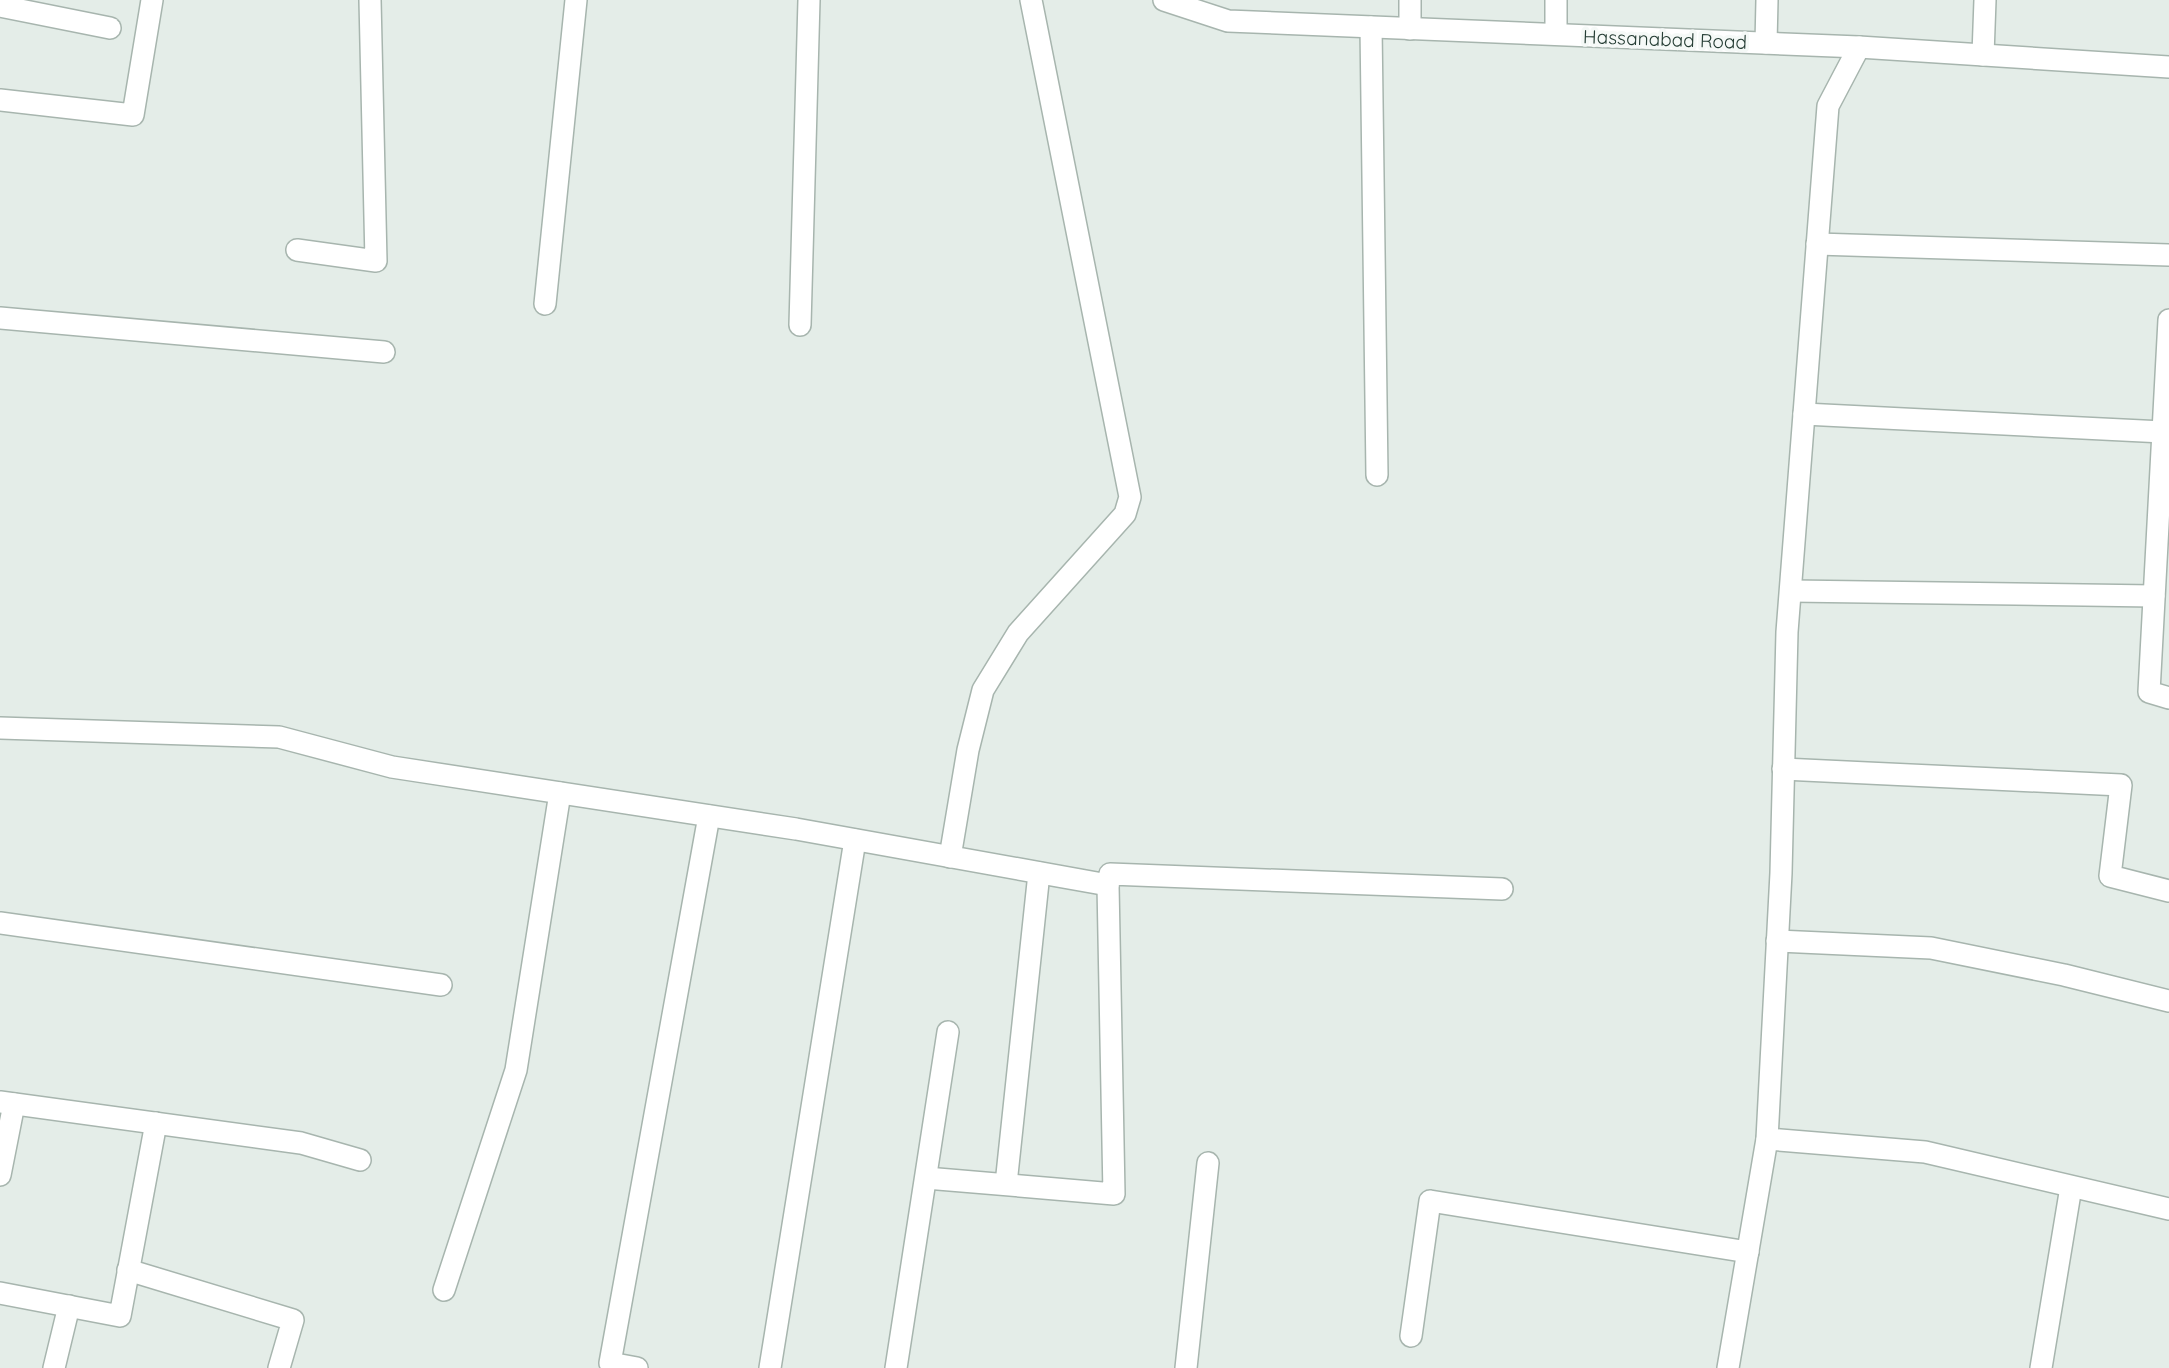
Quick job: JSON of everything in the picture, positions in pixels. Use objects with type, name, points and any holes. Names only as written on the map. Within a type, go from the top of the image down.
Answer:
[{"type":"street","points":[[0,100],[133,115],[152,0]]},
{"type":"street","points":[[297,250],[376,261],[370,0]]},
{"type":"street","points":[[545,304],[576,0]]},
{"type":"street","points":[[800,325],[809,0]]},
{"type":"street","points":[[950,857],[968,750],[984,690],[1018,633],[1125,514],[1130,497],[1031,0]]},
{"type":"street","name":"Hassanabad Road","points":[[1164,0],[1228,21],[1858,47],[2169,67]]},
{"type":"street","points":[[1410,0],[1410,29]]},
{"type":"street","points":[[1556,0],[1556,34]]},
{"type":"street","points":[[1766,43],[1767,0]]},
{"type":"street","points":[[1983,55],[1985,0]]},
{"type":"street","points":[[0,6],[110,28]]},
{"type":"street","points":[[1371,27],[1377,475]]},
{"type":"street","points":[[1728,1368],[1767,1139],[1777,941],[1787,632],[1828,106],[1858,47]]},
{"type":"street","points":[[1817,244],[2169,255]]},
{"type":"street","points":[[0,318],[384,352]]},
{"type":"street","points":[[2169,320],[2163,432],[2165,459],[2149,692],[2169,698]]},
{"type":"street","points":[[1804,414],[2163,432]]},
{"type":"street","points":[[1791,591],[2154,596]]},
{"type":"street","points":[[0,728],[279,737],[392,767],[855,840],[1108,885]]},
{"type":"street","points":[[1783,769],[2121,785],[2110,876],[2169,891]]},
{"type":"street","points":[[444,1290],[516,1070],[560,793]]},
{"type":"street","points":[[636,1368],[610,1363],[709,816]]},
{"type":"street","points":[[770,1368],[855,840]]},
{"type":"street","points":[[1006,1184],[1039,873]]},
{"type":"street","points":[[926,1178],[1114,1194],[1108,885],[1110,874],[1502,889]]},
{"type":"street","points":[[0,923],[440,985]]},
{"type":"street","points":[[1777,941],[1930,948],[2064,975],[2169,1001]]},
{"type":"street","points":[[896,1368],[948,1032]]},
{"type":"street","points":[[0,1175],[7,1103],[301,1143],[360,1160]]},
{"type":"street","points":[[0,1293],[120,1316],[156,1123]]},
{"type":"street","points":[[1767,1139],[1925,1152],[2169,1209]]},
{"type":"street","points":[[1186,1368],[1208,1163]]},
{"type":"street","points":[[2041,1368],[2071,1187]]},
{"type":"street","points":[[1411,1336],[1430,1201],[1748,1252]]},
{"type":"street","points":[[128,1270],[293,1320],[279,1368]]},
{"type":"street","points":[[54,1368],[69,1306]]}]
